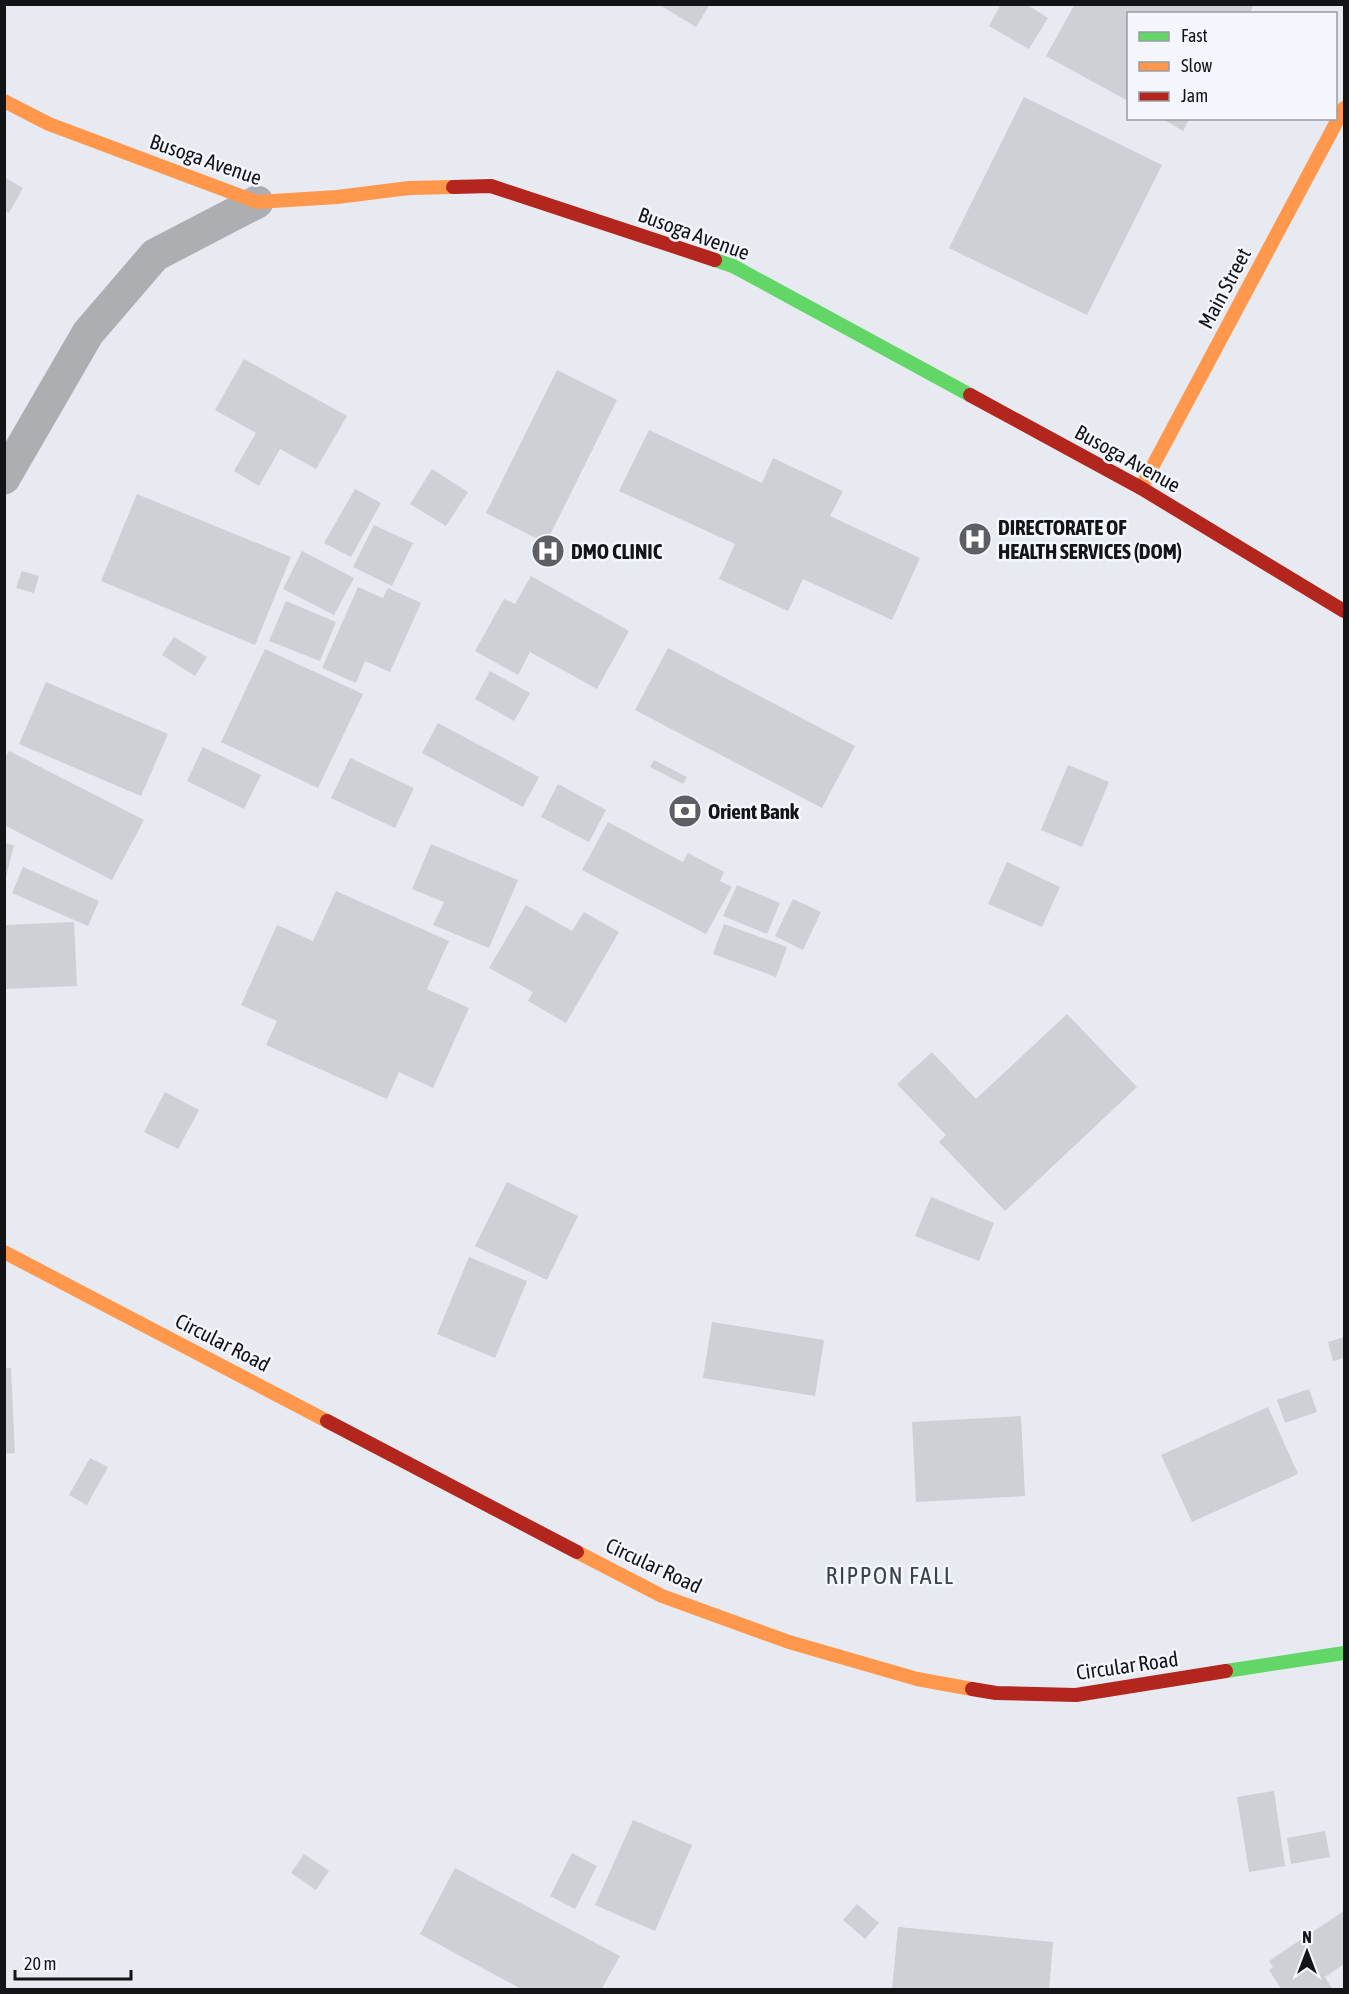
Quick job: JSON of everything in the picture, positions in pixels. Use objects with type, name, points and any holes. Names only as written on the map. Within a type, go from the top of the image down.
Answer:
[{"type":"street","name":"Busoga Avenue","points":[[4,101],[49,124],[257,202],[337,197],[409,188],[491,186],[733,266],[1142,488],[1344,611]]},
{"type":"street","name":"Main Street","points":[[1142,488],[1344,108]]},
{"type":"street","points":[[4,478],[88,333],[155,255],[257,202]]},
{"type":"street","name":"Circular Road","points":[[4,1252],[662,1596],[789,1642],[917,1679],[996,1693],[1076,1695],[1344,1653]]},
{"type":"building","points":[[658,4],[710,4],[696,27]]},
{"type":"building","points":[[1001,4],[1026,4],[1048,18],[1029,49],[989,26]]},
{"type":"building","points":[[1075,4],[1254,4],[1250,12],[1127,12],[1127,100],[1046,56]]},
{"type":"building","points":[[1024,97],[1162,165],[1087,315],[949,248]]},
{"type":"building","points":[[1164,120],[1189,120],[1183,131]]},
{"type":"building","points":[[4,177],[23,188],[9,213],[4,211]]},
{"type":"building","points":[[244,359],[347,416],[316,469],[280,449],[259,486],[234,471],[256,433],[215,410]]},
{"type":"building","points":[[557,370],[617,400],[546,543],[486,513]]},
{"type":"building","points":[[649,430],[762,483],[773,458],[843,491],[830,516],[920,558],[892,620],[803,579],[788,611],[719,579],[735,544],[619,491]]},
{"type":"building","points":[[432,469],[468,492],[446,526],[410,504]]},
{"type":"building","points":[[355,489],[381,503],[351,557],[324,543]]},
{"type":"building","points":[[137,494],[291,557],[255,645],[101,581]]},
{"type":"building","points":[[374,525],[413,543],[392,586],[353,567]]},
{"type":"building","points":[[302,551],[354,578],[334,615],[283,589]]},
{"type":"building","points":[[22,571],[39,576],[34,593],[16,588]]},
{"type":"building","points":[[531,576],[629,631],[597,689],[530,652],[518,675],[475,651],[504,599],[515,604]]},
{"type":"building","points":[[358,587],[383,598],[388,588],[421,603],[390,672],[365,661],[356,683],[322,668]]},
{"type":"building","points":[[286,601],[336,622],[320,661],[269,641]]},
{"type":"building","points":[[174,637],[207,657],[195,676],[162,655]]},
{"type":"building","points":[[668,648],[855,746],[822,808],[635,710]]},
{"type":"building","points":[[265,649],[363,694],[318,788],[221,742]]},
{"type":"building","points":[[490,671],[530,693],[514,721],[475,699]]},
{"type":"building","points":[[46,682],[168,734],[141,796],[19,744]]},
{"type":"building","points":[[438,723],[539,777],[523,807],[422,753]]},
{"type":"building","points":[[203,747],[261,775],[244,809],[187,781]]},
{"type":"building","points":[[9,751],[144,820],[112,880],[4,825],[4,759]]},
{"type":"building","points":[[350,758],[414,788],[395,828],[331,798]]},
{"type":"building","points":[[654,760],[687,777],[683,784],[650,767]]},
{"type":"building","points":[[1068,765],[1109,782],[1082,847],[1041,830]]},
{"type":"building","points":[[558,784],[606,810],[589,842],[541,817]]},
{"type":"building","points":[[608,822],[683,862],[688,853],[724,872],[720,881],[732,887],[706,934],[582,870]]},
{"type":"building","points":[[4,843],[14,845],[5,881],[4,881]]},
{"type":"building","points":[[431,844],[518,880],[489,948],[433,925],[444,902],[412,889]]},
{"type":"building","points":[[1007,862],[1060,887],[1042,927],[988,904]]},
{"type":"building","points":[[23,867],[99,901],[88,926],[12,893]]},
{"type":"building","points":[[737,885],[780,903],[767,934],[723,916]]},
{"type":"building","points":[[336,891],[449,941],[427,989],[469,1008],[433,1088],[399,1072],[387,1099],[266,1045],[277,1021],[241,1005],[277,925],[313,941]]},
{"type":"building","points":[[793,899],[821,912],[803,950],[775,936]]},
{"type":"building","points":[[526,905],[572,931],[584,912],[619,932],[566,1023],[528,1001],[533,992],[489,968]]},
{"type":"building","points":[[74,922],[77,986],[4,989],[4,925]]},
{"type":"building","points":[[724,924],[787,947],[776,977],[713,954]]},
{"type":"building","points":[[1067,1014],[1137,1087],[1005,1211],[939,1142],[946,1135],[897,1084],[932,1052],[976,1099]]},
{"type":"building","points":[[165,1092],[199,1110],[178,1149],[144,1132]]},
{"type":"building","points":[[507,1182],[578,1216],[547,1280],[475,1246]]},
{"type":"building","points":[[931,1197],[994,1223],[979,1261],[915,1236]]},
{"type":"building","points":[[469,1257],[527,1281],[495,1358],[437,1334]]},
{"type":"building","points":[[712,1322],[824,1340],[815,1396],[703,1378]]},
{"type":"building","points":[[1344,1337],[1344,1358],[1333,1361],[1328,1342]]},
{"type":"building","points":[[4,1368],[11,1368],[15,1453],[4,1454]]},
{"type":"building","points":[[1309,1389],[1317,1412],[1285,1423],[1277,1400]]},
{"type":"building","points":[[1268,1407],[1298,1474],[1192,1522],[1161,1455]]},
{"type":"building","points":[[1021,1416],[1025,1496],[916,1502],[912,1422]]},
{"type":"building","points":[[90,1458],[108,1467],[87,1505],[69,1495]]},
{"type":"building","points":[[1274,1791],[1285,1866],[1249,1872],[1237,1797]]},
{"type":"building","points":[[633,1820],[692,1845],[655,1931],[595,1905]]},
{"type":"building","points":[[1325,1831],[1330,1857],[1291,1864],[1287,1838]]},
{"type":"building","points":[[572,1853],[597,1866],[575,1909],[550,1896]]},
{"type":"building","points":[[304,1854],[329,1871],[316,1890],[291,1873]]},
{"type":"building","points":[[455,1868],[620,1956],[601,1990],[523,1990],[420,1934]]},
{"type":"building","points":[[857,1904],[879,1923],[865,1939],[843,1920]]},
{"type":"building","points":[[1344,1911],[1344,1964],[1325,1977],[1333,1990],[1282,1990],[1269,1970],[1273,1967],[1269,1961]]},
{"type":"building","points":[[898,1927],[1053,1942],[1049,1990],[892,1990]]},
{"type":"traffic: fast","points":[[715,260],[733,266],[970,395]]},
{"type":"traffic: fast","points":[[1226,1671],[1344,1653]]},
{"type":"traffic: slow","points":[[4,101],[49,124],[257,202],[337,197],[409,188],[453,187]]},
{"type":"traffic: slow","points":[[1141,488],[1344,108]]},
{"type":"traffic: slow","points":[[4,1252],[327,1421]]},
{"type":"traffic: slow","points":[[577,1552],[662,1596],[789,1642],[917,1679],[972,1689]]},
{"type":"traffic: jam","points":[[453,187],[491,186],[715,260]]},
{"type":"traffic: jam","points":[[970,395],[1141,488],[1344,611]]},
{"type":"traffic: jam","points":[[327,1421],[577,1552]]},
{"type":"traffic: jam","points":[[972,1689],[996,1693],[1076,1695],[1226,1671]]},
{"type":"place","name":"DIRECTORATE OF HEALTH SERVICES (DOM)","points":[[975,539]]},
{"type":"place","name":"DMO CLINIC","points":[[548,551]]},
{"type":"place","name":"Orient Bank","points":[[685,811]]},
{"type":"district","name":"RIPPON FALL","points":[[890,1575]]}]
